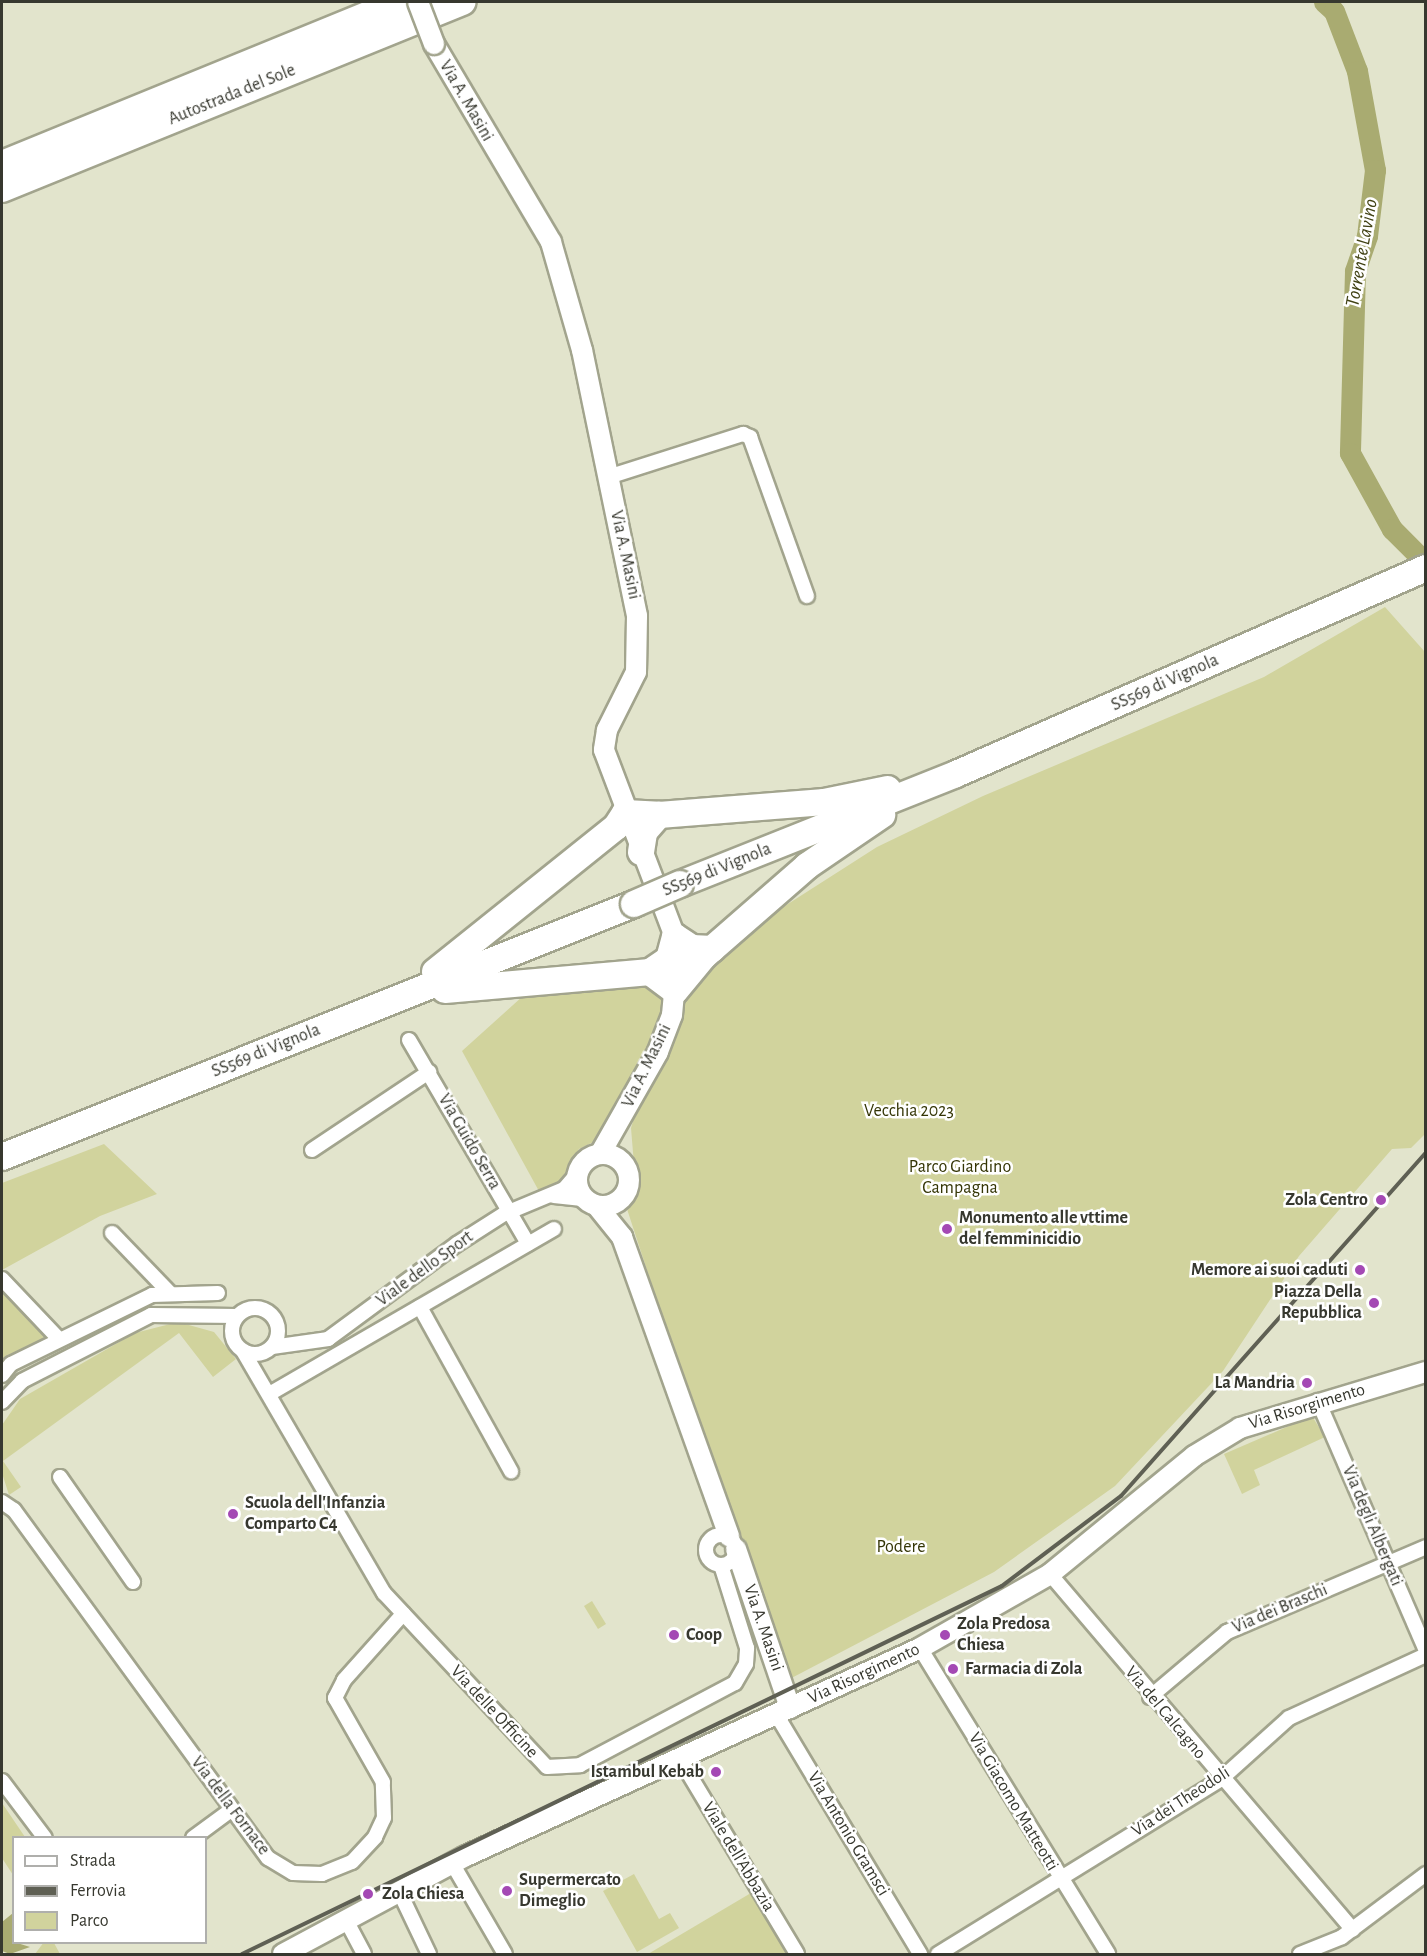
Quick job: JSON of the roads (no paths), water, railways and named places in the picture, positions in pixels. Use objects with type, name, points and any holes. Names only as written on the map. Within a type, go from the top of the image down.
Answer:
[{"type":"highway","name":"Autostrada del Sole","points":[[2,164],[399,2]]},
{"type":"highway","name":"Autostrada del Sole","points":[[2,189],[462,2]]},
{"type":"highway","name":"SS569 di Vignola","points":[[2,1157],[956,774],[1425,568]]},
{"type":"highway","points":[[394,999],[460,955],[603,837],[625,813],[659,815],[824,802],[956,774]]},
{"type":"highway","points":[[650,972],[675,991],[712,949],[807,866],[956,774]]},
{"type":"highway","points":[[641,852],[644,832],[659,815]]},
{"type":"highway","points":[[603,837],[628,840],[641,852]]},
{"type":"highway","points":[[394,999],[476,985],[650,972],[669,959],[675,937],[698,949],[712,949]]},
{"type":"street","name":"Via A. Masini","points":[[418,2],[434,44],[551,242],[573,311],[640,645],[636,672],[607,730],[604,750],[625,813],[675,937],[675,991],[658,1052],[600,1154],[586,1160],[578,1173],[591,1202],[622,1237],[732,1543],[783,1711]]},
{"type":"street","points":[[608,477],[743,434],[750,437],[807,596]]},
{"type":"street","name":"Via Guido Serra","points":[[409,1040],[528,1244]]},
{"type":"street","name":"Via Guido Serra","points":[[312,1150],[429,1072]]},
{"type":"street","name":"Via A. Masini","points":[[622,1118],[624,1164],[630,1179],[625,1195],[622,1237]]},
{"type":"street","points":[[600,1154],[624,1164]]},
{"type":"street","name":"Viale dello Sport","points":[[268,1350],[328,1339],[509,1212],[549,1197],[578,1173]]},
{"type":"street","points":[[591,1202],[613,1204],[625,1195]]},
{"type":"street","name":"Viale dello Sport","points":[[549,1197],[591,1202]]},
{"type":"street","points":[[271,1393],[554,1229]]},
{"type":"street","points":[[112,1233],[169,1292]]},
{"type":"street","points":[[2,1279],[59,1340]]},
{"type":"street","points":[[2,1375],[11,1364],[59,1340],[169,1292],[218,1293]]},
{"type":"street","points":[[420,1307],[511,1471]]},
{"type":"street","points":[[2,1402],[22,1381],[132,1322],[151,1315],[200,1313],[237,1316],[257,1308],[303,1344]]},
{"type":"street","points":[[200,1313],[232,1336],[243,1351],[268,1350]]},
{"type":"street","points":[[232,1336],[237,1316]]},
{"type":"street","points":[[260,1376],[275,1320]]},
{"type":"street","name":"Via delle Officine","points":[[243,1351],[271,1393],[384,1593],[536,1759],[548,1767],[567,1770],[735,1683],[742,1674],[747,1648],[721,1565]]},
{"type":"street","name":"Via Risorgimento","points":[[294,1952],[346,1920],[452,1863],[920,1648],[1050,1574],[1210,1445],[1243,1426],[1318,1401],[1425,1372]]},
{"type":"street","name":"Via degli Albergati","points":[[1318,1401],[1425,1650]]},
{"type":"street","points":[[60,1477],[133,1582]]},
{"type":"street","name":"Via della Fornace","points":[[2,1502],[14,1510],[268,1858],[293,1873],[339,1870],[364,1853],[384,1818],[387,1800],[383,1782],[335,1698],[344,1680],[403,1614]]},
{"type":"street","points":[[716,1535],[732,1543],[730,1562],[721,1565],[709,1559],[706,1548],[716,1535]]},
{"type":"street","name":"Via dei Braschi","points":[[1150,1697],[1227,1632],[1425,1547]]},
{"type":"street","name":"Via del Calcagno","points":[[1050,1574],[1150,1697],[1353,1930]]},
{"type":"street","name":"Via Giacomo Matteotti","points":[[920,1648],[1059,1880],[1108,1954]]},
{"type":"street","name":"Via dei Theodoli","points":[[938,1954],[1221,1779],[1289,1718],[1425,1655]]},
{"type":"street","name":"Via Antonio Gramsci","points":[[783,1711],[920,1954]]},
{"type":"street","name":"Viale dell'Abbazia","points":[[680,1759],[797,1954]]},
{"type":"street","points":[[2,1781],[43,1836]]},
{"type":"street","points":[[197,1836],[231,1810]]},
{"type":"street","points":[[452,1863],[506,1954]]},
{"type":"street","points":[[1300,1954],[1353,1930],[1425,1874]]},
{"type":"street","points":[[399,1891],[429,1954]]},
{"type":"street","points":[[346,1920],[364,1954]]},
{"type":"waterway","name":"Torrente Lavino","points":[[1324,2],[1334,11],[1357,71],[1375,170],[1367,236],[1355,271],[1350,453],[1392,529],[1426,563]]},
{"type":"railway","points":[[242,1954],[1002,1586],[1121,1496],[1426,1152]]},
{"type":"place","name":"Zola Centro","points":[[1381,1200]]},
{"type":"place","name":"Monumento alle vttime del femminicidio","points":[[947,1229]]},
{"type":"place","name":"Memore ai suoi caduti","points":[[1360,1270]]},
{"type":"place","name":"Piazza Della Repubblica","points":[[1374,1303]]},
{"type":"place","name":"La Mandria","points":[[1307,1383]]},
{"type":"place","name":"Scuola dell'Infanzia Comparto C4","points":[[233,1514]]},
{"type":"place","name":"Coop","points":[[674,1635]]},
{"type":"place","name":"Zola Predosa Chiesa","points":[[945,1635]]},
{"type":"place","name":"Farmacia di Zola","points":[[953,1669]]},
{"type":"place","name":"Istambul Kebab","points":[[716,1772]]},
{"type":"place","name":"Supermercato Dimeglio","points":[[507,1891]]},
{"type":"place","name":"Zola Chiesa","points":[[368,1894]]},
{"type":"park label","name":"Vecchia 2023","points":[[909,1111]]},
{"type":"park label","name":"Parco Giardino Campagna","points":[[960,1178]]},
{"type":"park label","name":"Podere","points":[[901,1547]]}]
